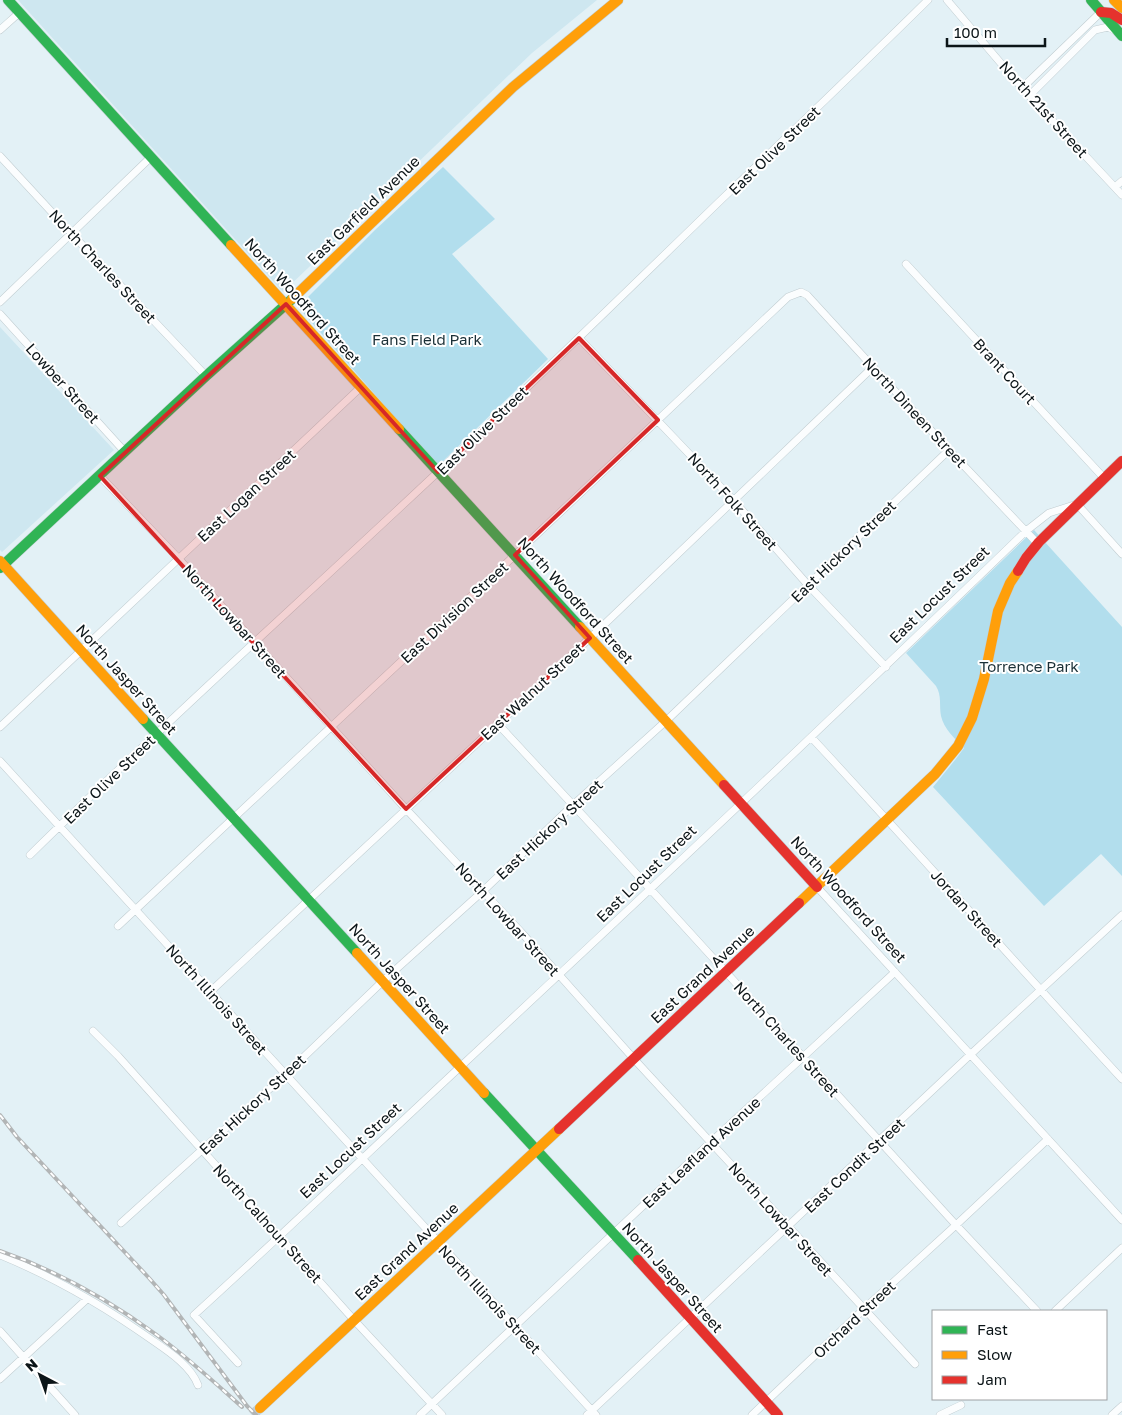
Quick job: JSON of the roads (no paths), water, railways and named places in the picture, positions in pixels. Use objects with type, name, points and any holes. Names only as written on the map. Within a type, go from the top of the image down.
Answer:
[{"type":"street","name":"North Woodford Street","points":[[8,0],[1122,1220]]},
{"type":"street","name":"East Garfield Avenue","points":[[1,564],[100,476],[286,304],[513,87],[618,0]]},
{"type":"street","name":"East Olive Street","points":[[30,855],[157,733],[579,338],[928,0]]},
{"type":"street","name":"North 21st Street","points":[[947,0],[1022,88],[1122,195]]},
{"type":"street","points":[[1091,0],[1120,34]]},
{"type":"street","points":[[1114,0],[1122,8]]},
{"type":"street","points":[[1022,88],[1101,12],[1111,13],[1122,20]]},
{"type":"street","points":[[0,30],[20,13]]},
{"type":"street","points":[[1030,95],[1095,30],[1108,27],[1120,34]]},
{"type":"street","name":"North Charles Street","points":[[0,156],[206,376]]},
{"type":"street","points":[[0,302],[151,158]]},
{"type":"street","points":[[1115,187],[1122,181]]},
{"type":"street","name":"Brant Court","points":[[906,264],[1104,478]]},
{"type":"street","name":"North Dineen Street","points":[[788,296],[801,292],[807,295],[1038,544]]},
{"type":"street","name":"East Division Street","points":[[118,926],[514,556],[788,296]]},
{"type":"street","name":"Lowber Street","points":[[0,314],[125,452]]},
{"type":"street","name":"North Folk Street","points":[[579,338],[734,501],[808,585],[886,667]]},
{"type":"street","name":"East Walnut Street","points":[[210,992],[590,638],[873,367]]},
{"type":"street","name":"East Logan Street","points":[[0,727],[361,387]]},
{"type":"street","name":"East Hickory Street","points":[[121,1223],[286,1074],[383,981],[666,721],[949,450]]},
{"type":"street","name":"East Locust Street","points":[[238,1363],[194,1315],[280,1237],[650,890],[886,667],[1026,531],[1049,513],[1077,504],[1122,461]]},
{"type":"street","name":"North Lowbar Street","points":[[100,476],[179,559],[634,1059],[915,1364]]},
{"type":"street","points":[[1077,504],[1122,554]]},
{"type":"street","name":"East Grand Avenue","points":[[260,1408],[727,972],[935,774],[958,746],[972,718],[984,679],[998,611],[1010,583],[1026,558],[1077,504]]},
{"type":"street","name":"North Jasper Street","points":[[1,564],[778,1415]]},
{"type":"street","name":"North Charles Street","points":[[497,723],[1036,1310]]},
{"type":"street","name":"Jordan Street","points":[[811,737],[1122,1079]]},
{"type":"street","name":"North Illinois Street","points":[[0,761],[516,1326],[592,1414]]},
{"type":"street","name":"East Condit Street","points":[[592,1414],[971,1054],[1122,915]]},
{"type":"street","name":"East Leafland Avenue","points":[[420,1415],[895,972]]},
{"type":"street","name":"North Calhoun Street","points":[[93,1031],[118,1056],[354,1320],[442,1415]]},
{"type":"street","name":"Orchard Street","points":[[752,1415],[1048,1139]]},
{"type":"street","points":[[1055,1310],[1122,1248]]},
{"type":"street","points":[[0,1255],[77,1292],[124,1320],[165,1349],[184,1366],[198,1384]]},
{"type":"street","points":[[0,1379],[87,1299]]},
{"type":"street","points":[[0,1331],[75,1415]]},
{"type":"street","points":[[940,1415],[961,1405]]},
{"type":"street","points":[[1112,1415],[1122,1406]]},
{"type":"tunnel","points":[[252,1415],[260,1408]]},
{"type":"railway","points":[[0,1115],[17,1137],[164,1295],[247,1406],[256,1415]]},
{"type":"railway","points":[[0,1251],[61,1276],[118,1309],[177,1350],[242,1407]]},
{"type":"park label","name":"Fans Field Park","points":[[427,339]]},
{"type":"park label","name":"Torrence Park","points":[[1029,666]]}]
